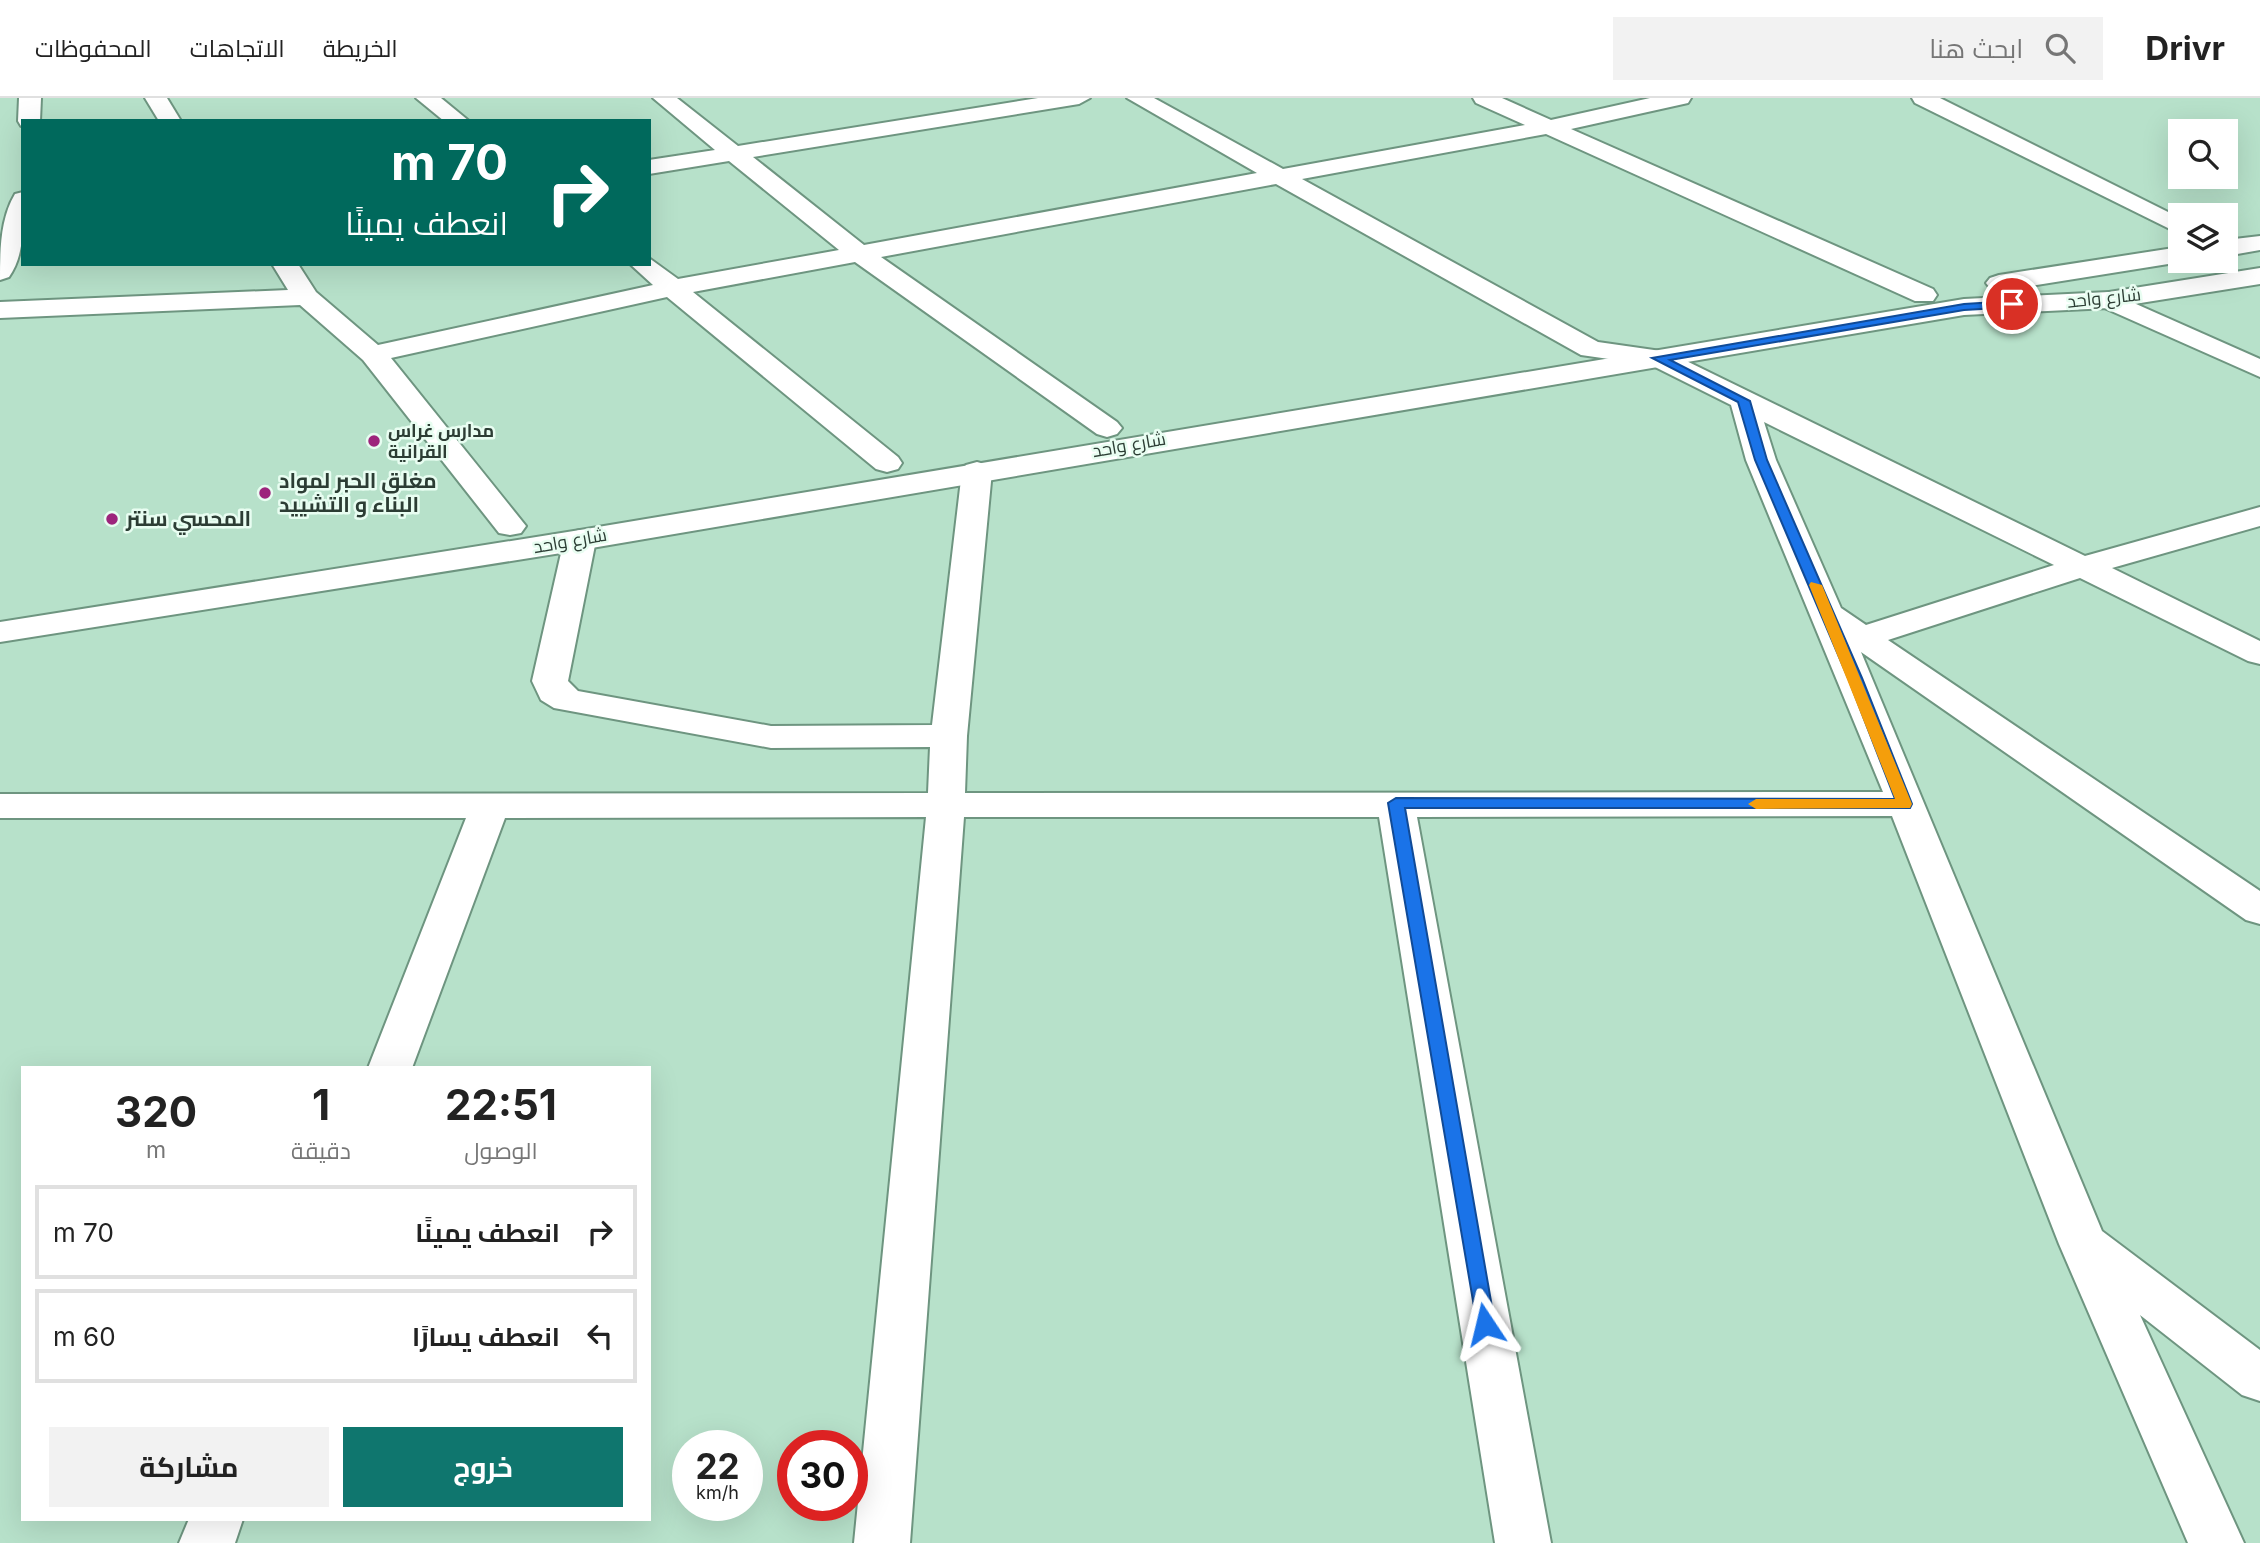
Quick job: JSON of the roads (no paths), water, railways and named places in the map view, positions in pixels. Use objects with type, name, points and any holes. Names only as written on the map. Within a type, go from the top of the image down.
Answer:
[{"type":"street","points":[[29,119],[30,98]]},
{"type":"street","points":[[156,98],[169,119]]},
{"type":"street","points":[[427,98],[454,119]]},
{"type":"street","points":[[664,98],[861,255],[1107,428]]},
{"type":"street","points":[[651,167],[1079,98]]},
{"type":"street","points":[[1138,98],[1591,349],[1658,358],[2260,654]]},
{"type":"street","points":[[1484,98],[1924,295]]},
{"type":"street","points":[[373,354],[673,288],[1548,127],[1680,98]]},
{"type":"street","points":[[1923,98],[2168,221]]},
{"type":"street","points":[[0,272],[21,205]]},
{"type":"street","points":[[2238,246],[2260,243]]},
{"type":"street","name":"شارع واحد","points":[[0,632],[127,614],[497,536],[887,463],[2168,257]]},
{"type":"street","points":[[286,266],[306,297],[373,354],[497,536]]},
{"type":"street","points":[[646,266],[887,463]]},
{"type":"street","name":"شارع واحد","points":[[0,605],[126,590],[497,536],[580,540],[977,471],[1964,307],[2109,300],[2260,276]]},
{"type":"street","points":[[0,310],[306,297]]},
{"type":"street","points":[[2109,300],[2260,369]]},
{"type":"street","points":[[1744,401],[1761,460],[1828,614],[2083,1244],[2216,1543]]},
{"type":"street","points":[[882,1543],[946,804],[949,736],[977,471]]},
{"type":"street","points":[[1862,637],[2081,567],[2260,516]]},
{"type":"street","points":[[580,540],[550,681],[554,692],[567,700],[771,737],[949,736]]},
{"type":"street","points":[[1828,614],[2260,910]]},
{"type":"street","points":[[1396,803],[1522,1543]]},
{"type":"street","points":[[0,838],[11,806],[1905,804]]},
{"type":"street","points":[[391,1066],[490,806]]},
{"type":"street","points":[[2083,1244],[2253,1365]]},
{"type":"street","points":[[207,1543],[215,1521]]},
{"type":"place","name":"مدارس غراس القرانية","points":[[374,441]]},
{"type":"place","name":"مغلق الحبر لمواد البناء و التشييد","points":[[265,493]]},
{"type":"place","name":"المحسي سنتر","points":[[112,519]]}]
